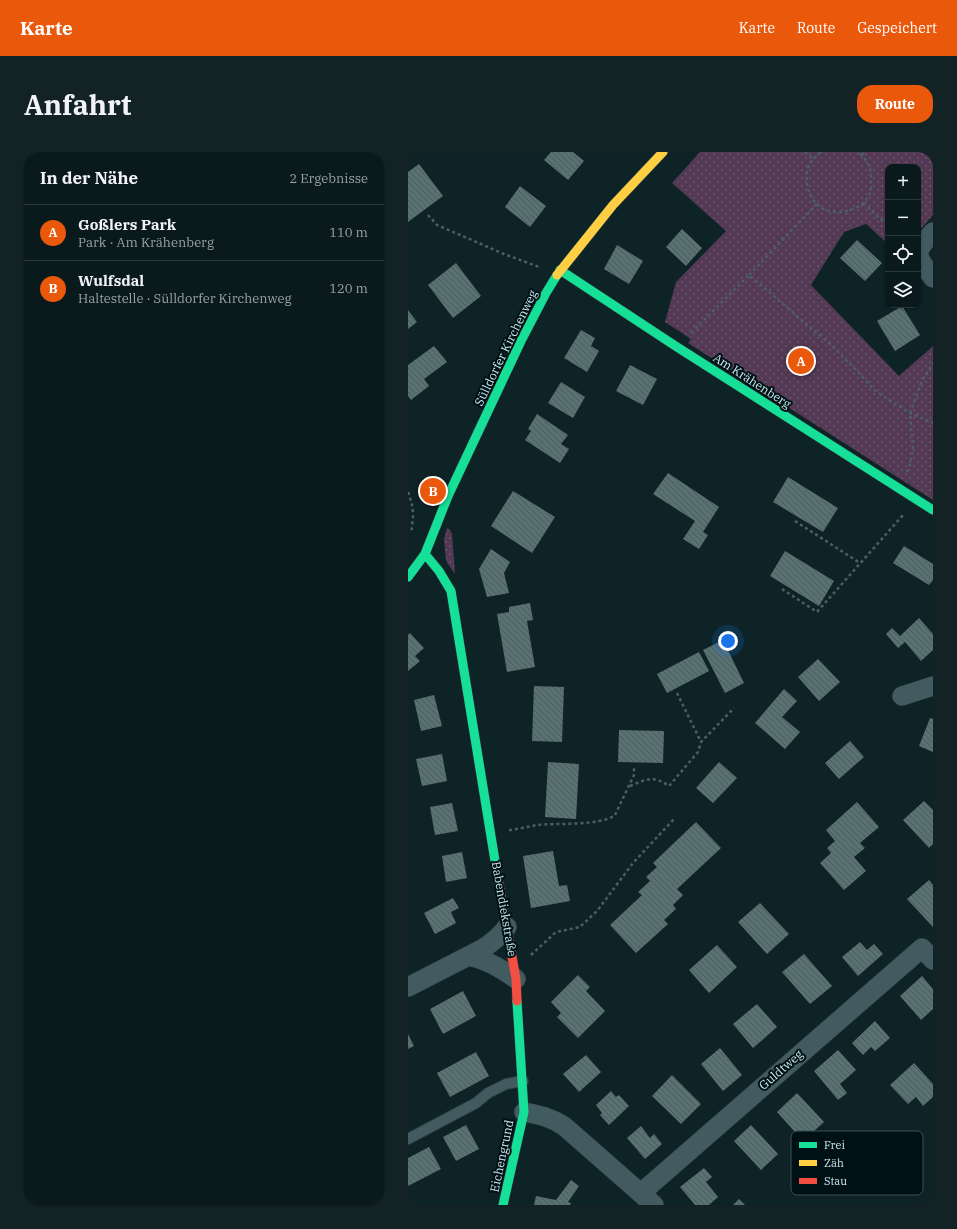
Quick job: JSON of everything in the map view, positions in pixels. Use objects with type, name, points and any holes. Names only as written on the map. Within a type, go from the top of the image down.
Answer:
[{"type":"street","name":"Sülldorfer Kirchenweg","points":[[408,577],[425,554],[448,496],[521,341],[546,293],[560,270],[613,205],[663,152]]},
{"type":"street","points":[[933,232],[920,246],[918,253],[921,261],[933,278]]},
{"type":"street","name":"Am Krähenberg","points":[[560,270],[933,510]]},
{"type":"street","name":"Babendiekstraße","points":[[425,554],[439,571],[451,591],[492,844],[516,979],[524,1112]]},
{"type":"street","points":[[902,696],[933,686]]},
{"type":"street","points":[[408,987],[492,943],[507,927]]},
{"type":"street","name":"Guldtweg","points":[[647,1199],[928,954]]},
{"type":"street","points":[[469,956],[491,963],[516,979]]},
{"type":"street","points":[[524,1112],[553,1119],[564,1126],[647,1199]]},
{"type":"street","name":"Eichengrund","points":[[503,1205],[524,1112]]},
{"type":"lane","points":[[408,1139],[476,1103],[488,1093],[511,1082],[523,1081]]},
{"type":"path","points":[[805,152],[813,159]]},
{"type":"path","points":[[822,152],[813,159],[808,169],[807,181],[810,194],[817,204],[826,210],[839,213],[853,210],[863,203],[870,192],[872,178],[869,165],[862,155],[857,152]]},
{"type":"path","points":[[863,203],[885,223]]},
{"type":"path","points":[[687,337],[817,204]]},
{"type":"path","points":[[428,215],[437,225],[504,254],[539,267]]},
{"type":"path","points":[[749,275],[831,346],[875,391],[910,413],[933,423]]},
{"type":"path","points":[[898,488],[910,465],[913,448],[910,413],[922,380],[933,363]]},
{"type":"path","points":[[782,589],[817,612],[908,509]]},
{"type":"path","points":[[795,521],[860,563]]},
{"type":"path","points":[[677,693],[702,742]]},
{"type":"path","points":[[630,787],[641,782],[654,779],[661,780],[669,786],[698,752],[702,742],[734,708]]},
{"type":"path","points":[[502,832],[537,825],[576,824],[605,820],[613,817],[616,815],[630,787],[634,775],[634,766]]},
{"type":"path","points":[[529,957],[556,932],[580,927],[597,911],[633,863],[674,819]]},
{"type":"shaded area","points":[[700,152],[933,152],[933,215],[921,229],[921,164],[885,164],[885,241],[866,224],[844,232],[811,285],[899,376],[933,346],[933,500],[688,343],[691,339],[665,322],[676,282],[726,231],[672,183]]},
{"type":"shaded area","points":[[447,528],[452,534],[455,574],[446,560],[444,539]]},
{"type":"building","points":[[551,152],[573,152],[584,161],[568,180],[544,160]]},
{"type":"building","points":[[419,164],[443,196],[408,222],[408,172]]},
{"type":"building","points":[[520,186],[546,206],[530,227],[505,207]]},
{"type":"building","points":[[682,229],[702,248],[686,266],[666,247]]},
{"type":"building","points":[[857,240],[882,263],[865,281],[840,258]]},
{"type":"building","points":[[617,245],[643,261],[629,284],[604,269]]},
{"type":"building","points":[[456,263],[481,296],[453,318],[428,285]]},
{"type":"building","points":[[899,308],[903,308],[920,335],[895,351],[877,321]]},
{"type":"building","points":[[408,310],[417,322],[408,329]]},
{"type":"building","points":[[581,330],[595,338],[591,346],[599,351],[587,372],[564,358]]},
{"type":"building","points":[[434,346],[447,362],[424,379],[429,386],[411,400],[408,396],[408,365]]},
{"type":"building","points":[[630,365],[657,379],[643,405],[616,391]]},
{"type":"building","points":[[561,382],[585,397],[573,418],[548,403]]},
{"type":"building","points":[[537,414],[568,435],[561,444],[569,449],[560,463],[525,440],[531,431],[528,429]]},
{"type":"building","points":[[668,473],[719,507],[703,532],[708,535],[699,549],[683,539],[695,521],[653,494]]},
{"type":"building","points":[[788,477],[838,508],[823,532],[773,502]]},
{"type":"building","points":[[513,491],[555,517],[532,553],[491,526]]},
{"type":"building","points":[[904,546],[933,564],[933,580],[929,585],[893,563]]},
{"type":"building","points":[[491,549],[510,562],[504,573],[509,593],[487,597],[479,569]]},
{"type":"building","points":[[785,551],[834,581],[819,606],[770,576]]},
{"type":"building","points":[[530,603],[533,620],[527,621],[535,667],[507,672],[497,614],[509,612],[509,607]]},
{"type":"building","points":[[919,618],[933,634],[933,650],[921,661],[905,642],[898,648],[886,634],[892,628],[900,636]]},
{"type":"building","points":[[410,633],[424,648],[415,656],[420,661],[408,671],[408,635]]},
{"type":"building","points":[[723,640],[744,683],[725,693],[703,650]]},
{"type":"building","points":[[699,652],[709,671],[667,693],[657,674]]},
{"type":"building","points":[[818,659],[840,682],[819,701],[798,677]]},
{"type":"building","points":[[534,686],[564,687],[562,742],[532,741]]},
{"type":"building","points":[[784,689],[797,701],[782,717],[800,732],[785,749],[755,723]]},
{"type":"building","points":[[434,695],[442,726],[421,731],[414,700]]},
{"type":"building","points":[[930,718],[933,719],[933,752],[919,746]]},
{"type":"building","points":[[619,730],[664,731],[663,763],[618,762]]},
{"type":"building","points":[[850,741],[864,757],[839,779],[825,763]]},
{"type":"building","points":[[442,754],[447,781],[422,786],[416,759]]},
{"type":"building","points":[[548,762],[579,764],[576,819],[545,817]]},
{"type":"building","points":[[719,762],[737,778],[713,803],[696,788]]},
{"type":"building","points":[[924,801],[933,810],[933,844],[929,848],[903,820]]},
{"type":"building","points":[[857,802],[879,827],[860,843],[865,848],[854,857],[866,871],[844,890],[820,863],[831,853],[827,848],[835,841],[826,830]]},
{"type":"building","points":[[452,803],[458,831],[435,835],[430,807]]},
{"type":"building","points":[[696,822],[721,848],[677,889],[683,895],[673,905],[676,909],[664,920],[668,924],[636,953],[610,925],[642,895],[638,892],[650,881],[646,877],[657,867],[653,863]]},
{"type":"building","points":[[553,851],[559,886],[567,885],[570,901],[531,908],[523,856]]},
{"type":"building","points":[[462,852],[467,878],[446,882],[442,856]]},
{"type":"building","points":[[929,880],[933,885],[933,927],[907,899]]},
{"type":"building","points":[[453,898],[459,908],[451,912],[456,923],[435,934],[424,913]]},
{"type":"building","points":[[760,903],[789,934],[767,954],[738,922]]},
{"type":"building","points":[[860,942],[867,950],[874,944],[883,954],[858,976],[842,957]]},
{"type":"building","points":[[717,945],[737,967],[709,993],[689,970]]},
{"type":"building","points":[[804,954],[832,986],[810,1004],[782,972]]},
{"type":"building","points":[[578,975],[590,987],[586,991],[605,1011],[578,1038],[557,1017],[561,1013],[551,1002]]},
{"type":"building","points":[[922,976],[933,989],[933,1009],[921,1020],[900,996]]},
{"type":"building","points":[[463,991],[476,1016],[443,1034],[430,1009]]},
{"type":"building","points":[[757,1004],[777,1027],[753,1048],[733,1024]]},
{"type":"building","points":[[875,1021],[890,1038],[875,1051],[871,1047],[863,1055],[852,1043]]},
{"type":"building","points":[[408,1034],[414,1046],[408,1049]]},
{"type":"building","points":[[720,1048],[742,1075],[723,1091],[701,1064]]},
{"type":"building","points":[[838,1050],[856,1070],[840,1084],[847,1093],[838,1100],[814,1071]]},
{"type":"building","points":[[476,1052],[489,1076],[450,1097],[437,1073]]},
{"type":"building","points":[[586,1055],[601,1072],[579,1092],[563,1074]]},
{"type":"building","points":[[914,1063],[933,1084],[933,1097],[923,1106],[916,1097],[908,1104],[890,1085]]},
{"type":"building","points":[[672,1075],[701,1104],[681,1124],[652,1096]]},
{"type":"building","points":[[611,1091],[616,1097],[619,1095],[629,1106],[609,1125],[600,1115],[602,1113],[596,1105]]},
{"type":"building","points":[[797,1093],[824,1122],[814,1131],[794,1131],[777,1112]]},
{"type":"building","points":[[466,1125],[479,1149],[456,1161],[443,1137]]},
{"type":"building","points":[[751,1125],[778,1154],[761,1170],[734,1141]]},
{"type":"building","points":[[641,1126],[650,1138],[654,1134],[662,1144],[645,1159],[627,1138]]},
{"type":"building","points":[[429,1147],[441,1169],[408,1186],[408,1158]]},
{"type":"building","points":[[704,1168],[712,1177],[706,1182],[718,1197],[709,1205],[695,1205],[680,1187]]},
{"type":"building","points":[[571,1180],[579,1186],[568,1202],[571,1203],[570,1205],[534,1205],[536,1196],[556,1200]]},
{"type":"building","points":[[739,1199],[745,1205],[733,1205]]},
{"type":"traffic: fast","points":[[560,270],[677,347],[933,510]]},
{"type":"traffic: fast","points":[[408,577],[425,554],[448,496],[521,341],[557,275]]},
{"type":"traffic: fast","points":[[425,554],[439,571],[451,591],[497,873]]},
{"type":"traffic: fast","points":[[503,1205],[524,1112],[517,1001]]},
{"type":"traffic: slow","points":[[557,275],[613,205],[663,152]]},
{"type":"traffic: jam","points":[[497,873],[516,979],[517,1001]]},
{"type":"place","name":"Goßlers Park","points":[[801,361]]},
{"type":"place","name":"Wulfsdal","points":[[433,491]]}]
